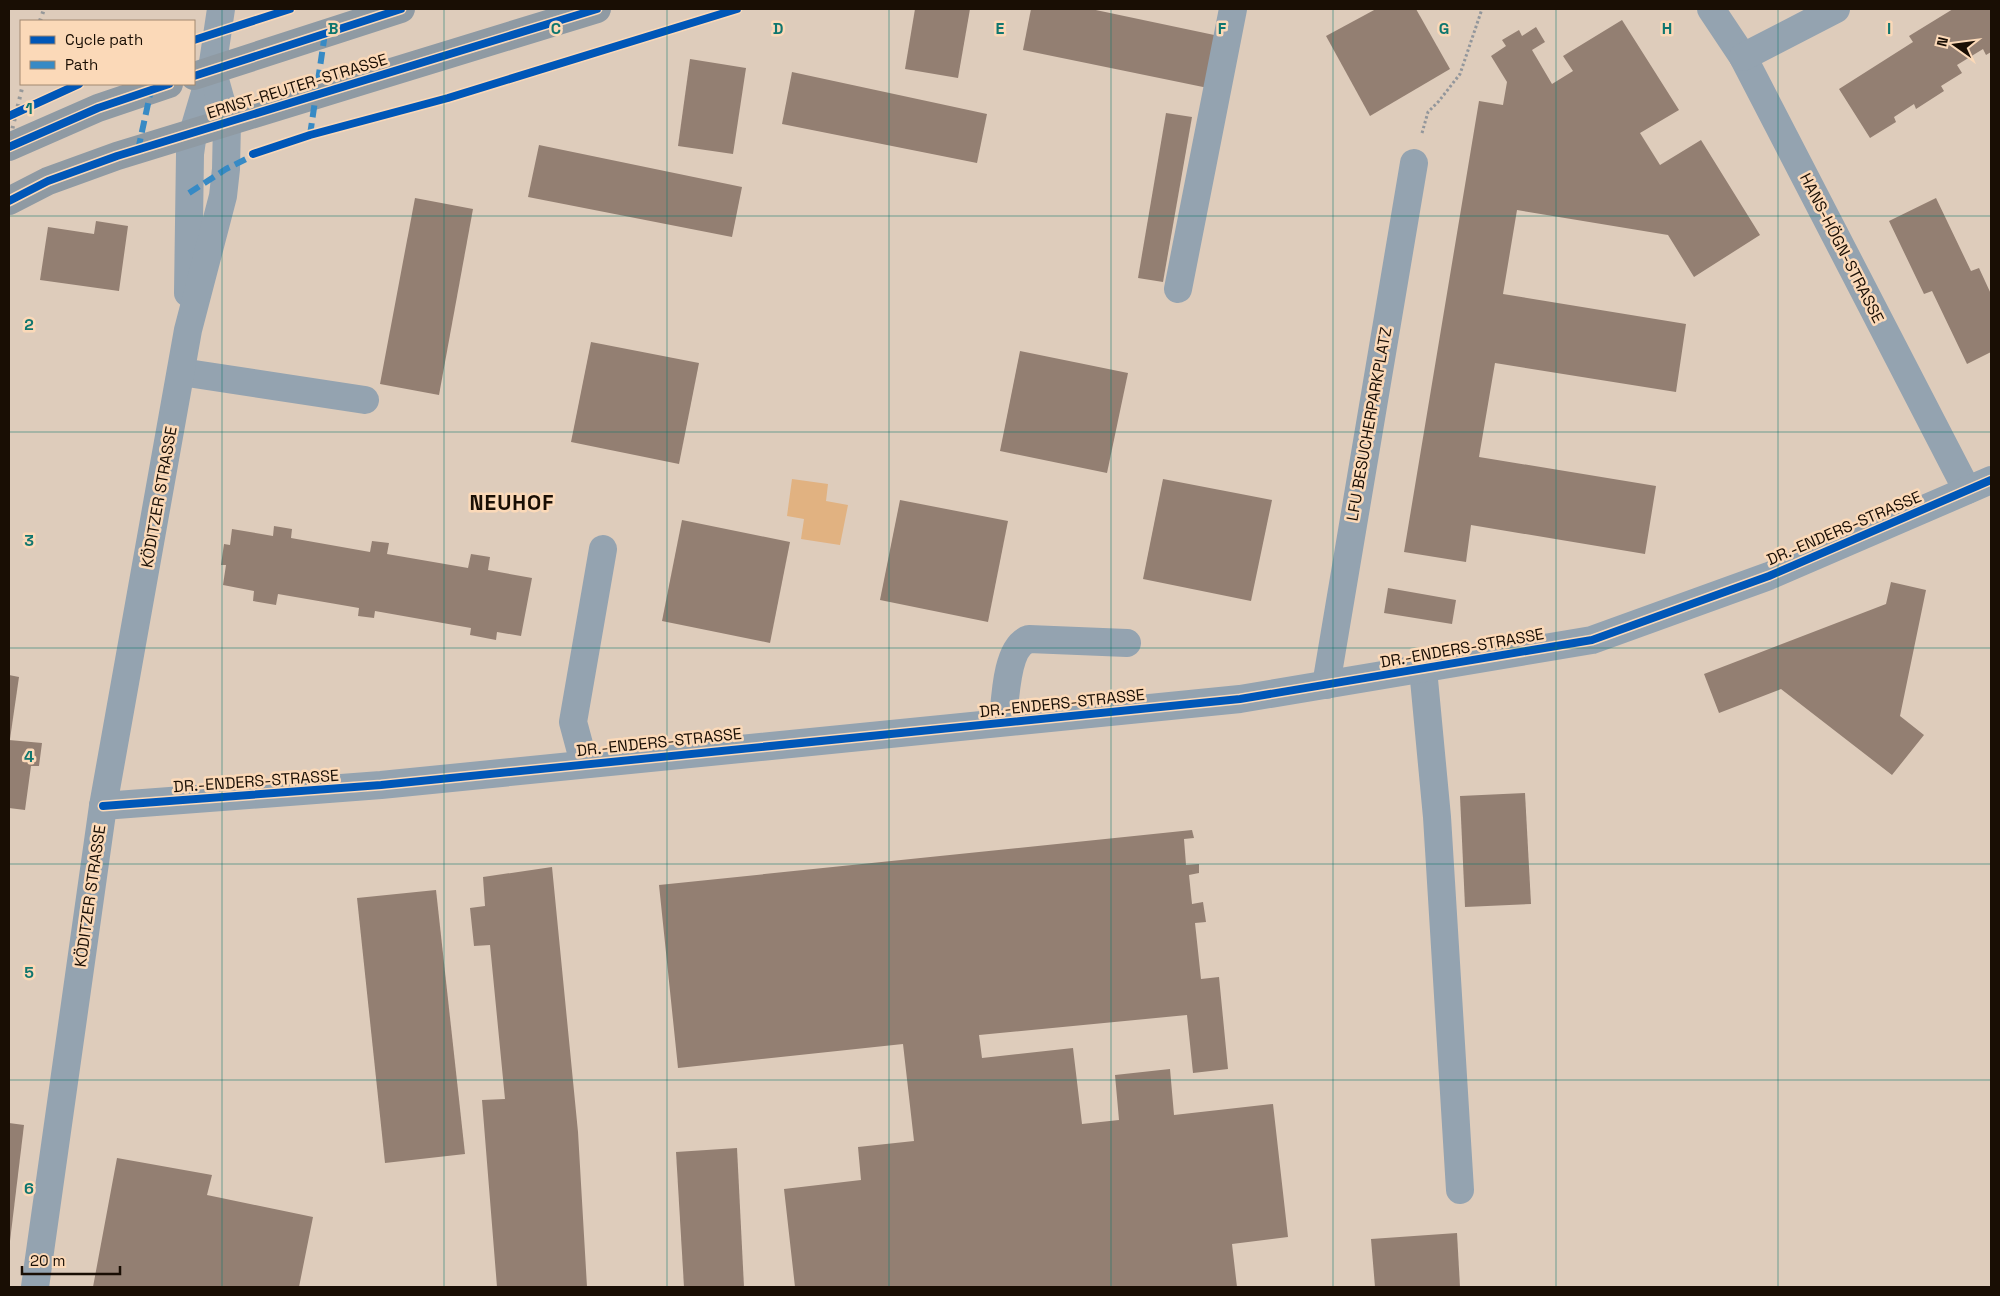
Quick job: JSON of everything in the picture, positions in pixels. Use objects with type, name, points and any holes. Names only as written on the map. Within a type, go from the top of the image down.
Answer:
[{"type":"main road","points":[[203,73],[402,9]]},
{"type":"main road","name":"ERNST-REUTER-STRASSE","points":[[13,199],[57,178],[117,156],[597,9]]},
{"type":"main road","points":[[21,142],[98,108],[166,85]]},
{"type":"street","name":"KÖDITZER STRASSE","points":[[188,330],[189,178],[193,133],[203,73],[221,9]]},
{"type":"street","points":[[1178,289],[1233,9]]},
{"type":"street","name":"HANS-HÖGN-STRASSE","points":[[1711,9],[1743,57],[1979,485]]},
{"type":"street","points":[[1743,57],[1836,9]]},
{"type":"street","name":"KÖDITZER STRASSE","points":[[35,1287],[103,806],[188,330],[224,196],[227,123],[203,73]]},
{"type":"street","name":"LFU BESUCHERPARKPLATZ","points":[[1326,685],[1414,163]]},
{"type":"street","points":[[181,372],[366,400]]},
{"type":"street","name":"DR.-ENDERS-STRASSE","points":[[103,806],[381,784],[1240,699],[1423,669],[1592,640],[1769,576],[1979,485]]},
{"type":"street","points":[[584,763],[573,722],[603,549]]},
{"type":"street","points":[[1003,722],[1010,664],[1017,647],[1022,641],[1029,639],[1127,643]]},
{"type":"street","points":[[1423,669],[1437,817],[1460,1190]]},
{"type":"path","points":[[1428,112],[1460,74],[1482,9]]},
{"type":"shaded area","points":[[792,479],[828,484],[826,501],[848,505],[840,545],[801,539],[804,519],[787,516]]},
{"type":"building","points":[[915,9],[970,9],[958,78],[905,69]]},
{"type":"building","points":[[1031,9],[1091,9],[1219,36],[1208,88],[1023,50]]},
{"type":"building","points":[[1376,9],[1416,9],[1450,69],[1370,116],[1326,36]]},
{"type":"building","points":[[1953,9],[1991,9],[1991,52],[1986,55],[1983,49],[1957,65],[1962,73],[1941,86],[1944,91],[1916,109],[1914,104],[1894,117],[1896,122],[1870,138],[1839,89],[1913,42],[1909,36]]},
{"type":"building","points":[[1622,20],[1679,110],[1640,133],[1660,165],[1701,140],[1760,235],[1694,277],[1668,235],[1517,210],[1503,294],[1686,324],[1676,392],[1495,363],[1479,457],[1656,486],[1645,554],[1471,525],[1466,562],[1404,552],[1479,101],[1503,105],[1507,82],[1491,56],[1506,46],[1502,40],[1519,30],[1522,36],[1536,27],[1545,42],[1532,50],[1552,84],[1573,71],[1563,56]]},
{"type":"building","points":[[690,59],[746,68],[733,154],[678,146]]},
{"type":"building","points":[[792,72],[987,114],[977,163],[782,124]]},
{"type":"building","points":[[1166,113],[1192,117],[1163,282],[1138,278]]},
{"type":"building","points":[[539,145],[742,187],[732,237],[528,197]]},
{"type":"building","points":[[415,198],[473,209],[439,395],[380,384]]},
{"type":"building","points":[[1936,198],[1971,271],[1979,268],[1991,294],[1991,352],[1967,364],[1932,291],[1924,294],[1889,221]]},
{"type":"building","points":[[96,221],[128,226],[119,291],[40,280],[48,227],[94,234]]},
{"type":"building","points":[[591,342],[699,363],[679,464],[571,442]]},
{"type":"building","points":[[1020,351],[1128,373],[1107,473],[1000,451]]},
{"type":"building","points":[[1163,479],[1272,500],[1251,601],[1143,579]]},
{"type":"building","points":[[900,500],[1008,521],[988,622],[880,600]]},
{"type":"building","points":[[682,520],[790,542],[770,643],[662,621]]},
{"type":"building","points":[[274,526],[292,529],[291,538],[370,552],[372,541],[389,543],[387,554],[468,568],[471,554],[490,557],[488,570],[532,578],[521,636],[497,632],[496,640],[470,635],[471,628],[375,611],[374,618],[358,616],[359,608],[278,594],[276,605],[253,601],[254,591],[223,585],[226,565],[221,565],[224,544],[230,545],[232,529],[273,536]]},
{"type":"building","points":[[1891,582],[1926,590],[1900,716],[1924,735],[1892,775],[1781,689],[1719,713],[1704,674],[1886,604]]},
{"type":"building","points":[[1388,588],[1456,600],[1452,624],[1384,613]]},
{"type":"building","points":[[9,675],[19,677],[10,739],[9,739]]},
{"type":"building","points":[[9,740],[42,743],[39,766],[31,766],[25,810],[9,808]]},
{"type":"building","points":[[1525,793],[1531,904],[1465,907],[1460,796]]},
{"type":"building","points":[[1192,830],[1194,838],[1184,839],[1186,865],[1199,864],[1199,873],[1189,875],[1192,904],[1203,902],[1206,922],[1195,923],[1201,979],[1219,977],[1228,1069],[1193,1073],[1187,1015],[979,1035],[982,1058],[1073,1048],[1082,1124],[1119,1120],[1115,1075],[1170,1069],[1174,1115],[1273,1104],[1288,1237],[1232,1244],[1237,1287],[795,1287],[784,1189],[861,1180],[858,1147],[914,1141],[903,1044],[678,1068],[659,885]]},
{"type":"building","points":[[552,867],[578,1132],[587,1287],[497,1287],[482,1100],[505,1099],[490,945],[474,946],[470,908],[485,906],[483,877]]},
{"type":"building","points":[[436,890],[465,1154],[385,1163],[357,898]]},
{"type":"building","points":[[9,1123],[24,1125],[10,1241],[9,1241]]},
{"type":"building","points":[[737,1148],[744,1287],[684,1287],[676,1152]]},
{"type":"building","points":[[117,1158],[212,1175],[207,1195],[313,1217],[299,1287],[93,1287]]},
{"type":"building","points":[[1457,1233],[1460,1287],[1375,1287],[1371,1239]]},
{"type":"railway","points":[[40,20],[44,9]]},
{"type":"railway","points":[[9,143],[23,85]]},
{"type":"marked path","points":[[310,135],[325,33]]},
{"type":"marked path","points":[[138,150],[151,90]]},
{"type":"marked path","points":[[189,193],[226,169],[258,153]]},
{"type":"cycle path","points":[[195,40],[290,9]]},
{"type":"cycle path","points":[[195,76],[401,9]]},
{"type":"cycle path","points":[[9,201],[48,181],[117,156],[597,9]]},
{"type":"cycle path","points":[[253,154],[310,135],[448,98],[737,9]]},
{"type":"cycle path","points":[[9,116],[77,85]]},
{"type":"cycle path","points":[[9,147],[98,108],[166,85]]},
{"type":"cycle path","points":[[103,806],[381,785],[1240,699],[1592,640],[1769,576],[1991,480]]},
{"type":"district","name":"NEUHOF","points":[[512,502]]}]
